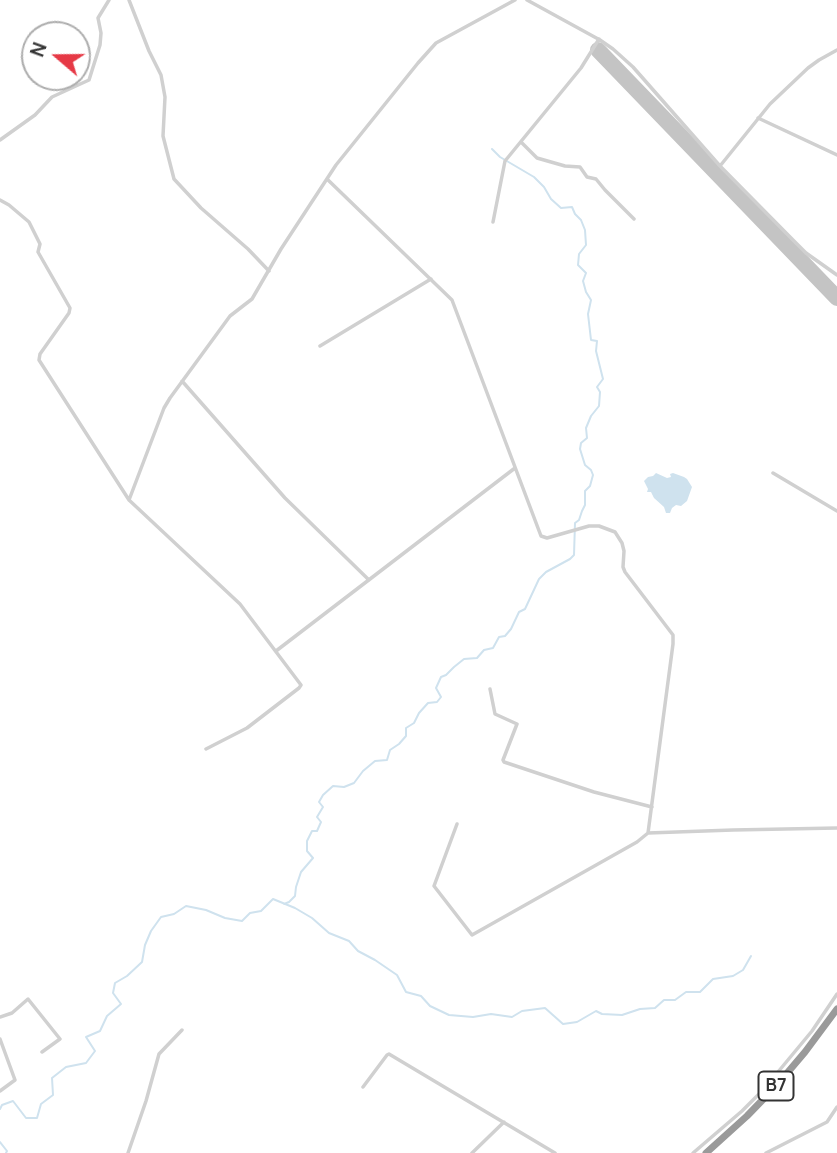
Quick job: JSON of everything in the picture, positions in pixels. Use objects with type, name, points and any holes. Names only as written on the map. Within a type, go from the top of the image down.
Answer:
[{"type":"highway","name":"B7","points":[[706,1153],[798,1060],[836,1012]]},
{"type":"street","points":[[0,140],[35,115],[52,97],[89,80],[100,45],[98,18],[109,0]]},
{"type":"street","points":[[129,0],[161,75],[166,97],[163,136],[174,179],[269,271]]},
{"type":"street","points":[[129,500],[167,403],[230,316],[252,299],[327,179],[356,138],[436,43],[515,0]]},
{"type":"street","points":[[527,0],[613,49],[633,67],[720,166],[793,240],[837,275]]},
{"type":"street","points":[[493,222],[505,161],[581,68],[599,39]]},
{"type":"street","points":[[720,166],[770,104],[808,68],[837,50]]},
{"type":"street","points":[[758,118],[837,155]]},
{"type":"street","points":[[521,142],[537,158],[580,167],[587,177],[596,179],[635,219]]},
{"type":"street","points":[[327,179],[431,279],[454,305],[541,536],[547,538],[589,526],[607,528],[618,536],[624,551],[625,572],[673,635],[648,834]]},
{"type":"street","points":[[0,200],[29,222],[40,244],[38,251],[70,308],[40,354],[39,360],[129,500],[240,604],[300,683],[301,686],[247,728],[206,749]]},
{"type":"street","points":[[320,346],[431,279]]},
{"type":"street","points":[[182,381],[285,498],[369,580]]},
{"type":"street","points":[[276,651],[515,468]]},
{"type":"street","points":[[773,473],[837,511]]},
{"type":"street","points":[[490,690],[495,714],[517,724],[503,760],[505,763],[594,792],[652,807]]},
{"type":"street","points":[[457,824],[434,886],[471,935],[648,834],[837,828]]},
{"type":"street","points":[[693,1153],[744,1114],[795,1053],[837,994]]},
{"type":"street","points":[[0,1017],[12,1013],[28,999],[61,1039],[42,1052]]},
{"type":"street","points":[[128,1153],[159,1054],[182,1030]]},
{"type":"street","points":[[0,1039],[15,1080],[0,1091]]},
{"type":"street","points":[[363,1087],[389,1054],[555,1153]]},
{"type":"street","points":[[766,1153],[827,1122],[837,1107]]},
{"type":"street","points":[[472,1153],[504,1122]]},
{"type":"water","points":[[656,473],[667,478],[673,473],[684,477],[692,487],[687,501],[681,506],[676,505],[670,513],[666,513],[651,492],[647,492],[644,481]]},
{"type":"waterway","points":[[284,904],[295,896],[301,872],[313,858],[307,851],[307,841],[312,831],[317,831],[321,822],[317,817],[323,807],[319,802],[323,795],[333,786],[344,787],[354,783],[375,761],[387,760],[390,750],[406,736],[406,728],[414,723],[428,703],[437,702],[441,697],[436,688],[441,677],[464,659],[477,658],[484,650],[493,648],[499,637],[505,636],[511,629],[519,612],[525,609],[539,579],[574,555],[575,523],[585,505],[585,491],[590,486],[593,475],[585,465],[580,449],[581,443],[587,438],[586,428],[591,416],[599,406],[600,392],[597,387],[603,379],[596,351],[597,341],[591,340],[588,314],[591,300],[583,281],[586,273],[578,265],[579,254],[586,245],[585,230],[572,207],[561,208],[534,177],[500,157],[492,149]]},
{"type":"waterway","points":[[0,1109],[2,1105],[13,1101],[26,1118],[37,1118],[41,1104],[53,1095],[52,1078],[66,1067],[86,1063],[95,1051],[86,1037],[100,1031],[107,1016],[121,1004],[113,993],[115,983],[142,962],[151,931],[161,917],[174,914],[186,906],[242,921],[250,913],[261,911],[273,899],[295,908],[329,933],[349,941],[358,951],[397,975],[406,992],[421,996],[430,1006],[449,1015],[473,1017],[491,1014],[512,1017],[522,1011],[545,1008],[563,1024],[577,1022],[596,1011],[622,1015],[640,1009],[655,1008],[664,1000],[675,1000],[686,992],[700,992],[713,979],[733,976],[743,970],[751,956]]},
{"type":"waterway","points":[[0,1142],[6,1153]]},
{"type":"runway","points":[[598,50],[837,298]]}]
